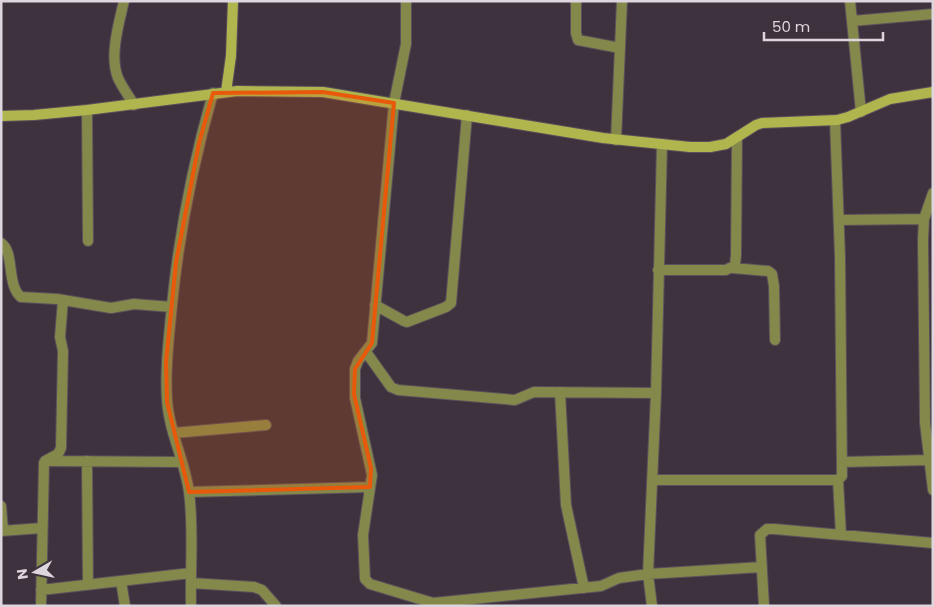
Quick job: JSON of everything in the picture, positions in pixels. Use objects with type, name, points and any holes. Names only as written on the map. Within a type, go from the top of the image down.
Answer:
[{"type":"street","points":[[124,1],[116,36],[117,70],[118,77],[134,105]]},
{"type":"street","points":[[226,92],[231,56],[233,1]]},
{"type":"street","points":[[406,1],[406,44],[394,103],[372,343],[355,366],[354,389],[371,468],[363,535],[365,579],[370,584],[435,605],[604,586],[619,578],[648,574],[762,567]]},
{"type":"street","points":[[576,1],[576,33],[578,40],[620,48]]},
{"type":"street","points":[[616,140],[622,1]]},
{"type":"street","points":[[850,1],[861,112]]},
{"type":"street","points":[[852,20],[933,14]]},
{"type":"street","points":[[1,116],[34,115],[134,105],[226,92],[323,92],[616,140],[710,147],[726,144],[762,123],[835,120],[890,100],[933,92]]},
{"type":"street","points":[[191,606],[192,521],[189,492],[173,433],[167,402],[166,362],[176,262],[199,143],[214,94]]},
{"type":"street","points":[[87,110],[88,241]]},
{"type":"street","points":[[375,304],[407,322],[446,307],[451,303],[467,115]]},
{"type":"street","points":[[835,120],[839,220],[842,474],[838,480],[841,535]]},
{"type":"street","points":[[733,268],[736,255],[737,138]]},
{"type":"street","points":[[652,606],[648,574],[656,393],[662,144]]},
{"type":"street","points":[[933,193],[924,218],[929,460],[933,490]]},
{"type":"street","points":[[839,220],[924,218]]},
{"type":"street","points":[[1,243],[6,249],[15,290],[21,297],[63,300],[111,308],[134,304],[172,307]]},
{"type":"street","points":[[658,270],[726,270],[733,268],[768,270],[772,274],[774,286],[774,340]]},
{"type":"street","points":[[45,461],[58,454],[61,448],[63,351],[60,337],[63,300]]},
{"type":"street","points":[[366,352],[391,388],[394,389],[515,400],[534,392],[656,393]]},
{"type":"street","points":[[560,392],[566,506],[584,588]]},
{"type":"street","points":[[173,433],[266,425]]},
{"type":"street","points":[[842,462],[929,460]]},
{"type":"street","points":[[45,461],[181,462]]},
{"type":"street","points":[[41,606],[45,461]]},
{"type":"street","points":[[87,461],[88,585]]},
{"type":"street","points":[[652,480],[838,480]]},
{"type":"street","points":[[189,492],[370,487]]},
{"type":"street","points":[[1,506],[2,531],[42,528]]},
{"type":"street","points":[[764,606],[760,535],[767,530],[933,543]]},
{"type":"street","points":[[41,590],[121,581],[191,578],[254,587],[262,590],[276,606]]},
{"type":"street","points":[[121,581],[125,606]]},
{"type":"highlighted area","points":[[323,92],[394,103],[372,343],[355,369],[354,394],[371,468],[370,487],[189,492],[167,402],[166,362],[176,262],[199,143],[213,93]]}]
